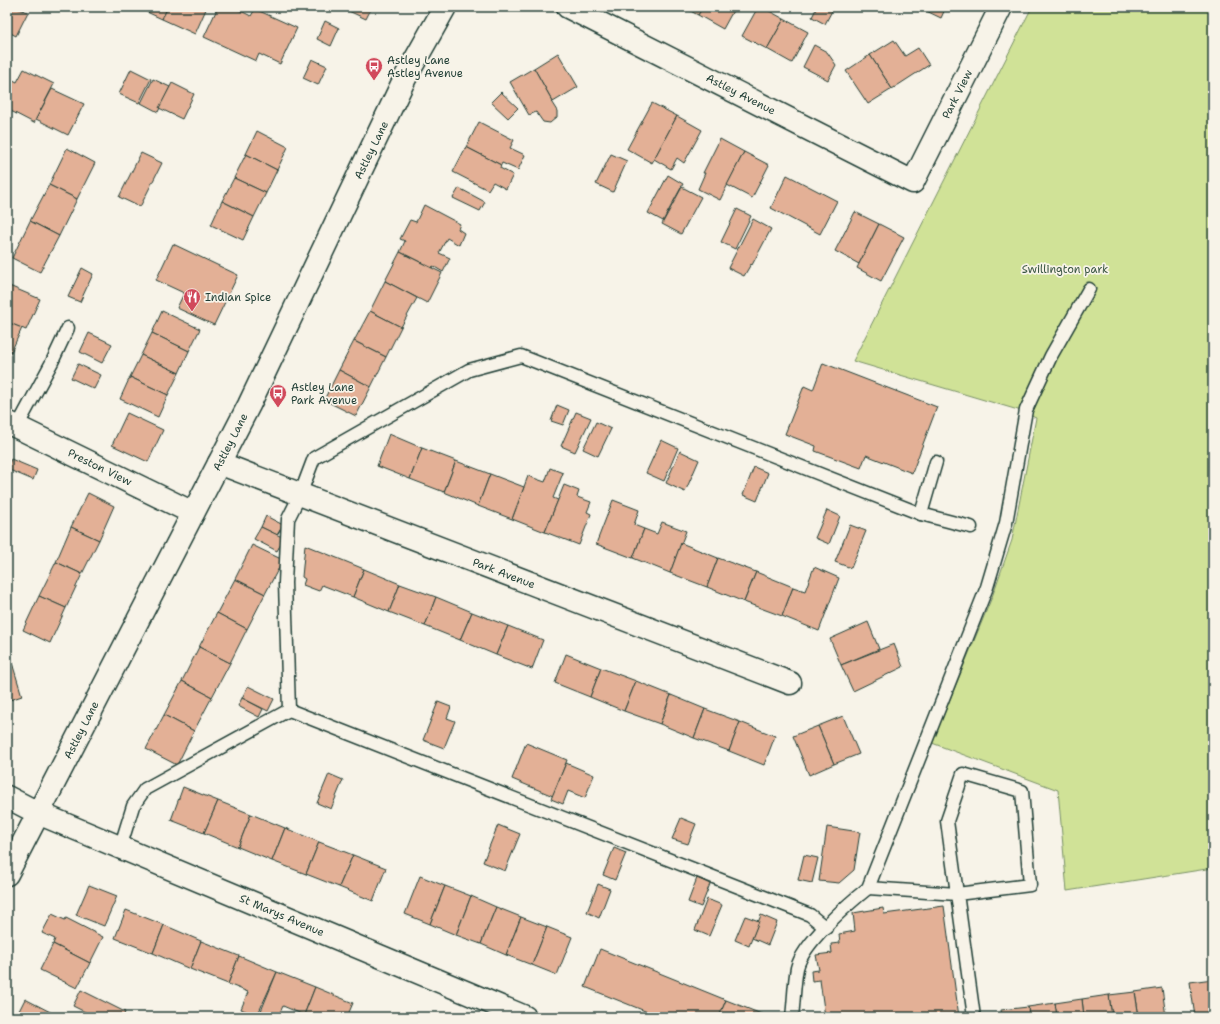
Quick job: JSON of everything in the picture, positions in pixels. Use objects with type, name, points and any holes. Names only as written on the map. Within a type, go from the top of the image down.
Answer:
[{"type":"street","name":"Astley Lane","points":[[7,874],[249,405],[405,78],[445,7]]},
{"type":"street","name":"Astley Avenue","points":[[568,7],[913,182]]},
{"type":"street","name":"Park View","points":[[913,182],[1001,7]]},
{"type":"street","name":"Preston View","points":[[12,424],[193,513]]},
{"type":"street","name":"Park Avenue","points":[[219,463],[790,683]]},
{"type":"street","name":"St Marys Avenue","points":[[7,797],[38,813],[120,848],[525,1017]]},
{"type":"lane","points":[[792,1017],[798,966],[804,954],[842,908],[868,888],[986,587],[1006,523],[1026,410],[1052,356],[1089,289]]},
{"type":"lane","points":[[12,424],[52,362],[68,328]]},
{"type":"lane","points":[[289,710],[285,583],[288,519],[300,495],[314,458],[469,370],[521,356],[921,514],[971,527]]},
{"type":"lane","points":[[921,514],[936,462]]},
{"type":"lane","points":[[289,710],[810,915],[826,928]]},
{"type":"lane","points":[[120,848],[133,806],[144,789],[289,710]]},
{"type":"lane","points":[[868,888],[958,894],[1030,885],[1022,791],[963,774],[948,821],[958,894],[974,1017]]},
{"type":"green space","name":"Swillington park","points":[[1032,7],[1213,7],[1213,868],[1067,891],[1058,790],[932,743],[992,597],[1012,540],[1036,418],[1018,410],[853,361]]},
{"type":"building","points":[[13,7],[28,12],[16,36],[7,31],[7,20]]},
{"type":"building","points":[[136,7],[168,7],[162,19]]},
{"type":"building","points":[[168,7],[207,7],[195,34],[162,19]]},
{"type":"building","points":[[218,7],[233,7],[251,16],[255,9],[297,28],[280,64],[259,54],[256,61],[204,37]]},
{"type":"building","points":[[340,7],[372,7],[366,19]]},
{"type":"building","points":[[683,7],[703,7],[698,15]]},
{"type":"building","points":[[703,7],[735,7],[723,29],[698,15]]},
{"type":"building","points":[[758,7],[762,7],[784,19],[767,49],[742,36]]},
{"type":"building","points":[[817,7],[834,7],[825,24],[812,17]]},
{"type":"building","points":[[918,7],[946,7],[941,18]]},
{"type":"building","points":[[784,19],[808,32],[792,63],[767,49]]},
{"type":"building","points":[[325,21],[339,28],[331,46],[317,39]]},
{"type":"building","points":[[894,40],[905,56],[918,48],[929,65],[892,89],[870,55]]},
{"type":"building","points":[[814,45],[827,52],[836,65],[828,80],[803,67]]},
{"type":"building","points":[[558,53],[578,87],[553,102],[534,68]]},
{"type":"building","points":[[870,55],[892,89],[868,104],[846,71]]},
{"type":"building","points":[[312,59],[327,66],[318,85],[303,78]]},
{"type":"building","points":[[534,68],[557,111],[557,117],[550,123],[543,122],[536,112],[529,115],[510,82]]},
{"type":"building","points":[[24,69],[54,84],[34,123],[7,109],[7,102],[10,95],[7,93],[7,77],[17,82]]},
{"type":"building","points":[[131,69],[151,79],[139,103],[119,94]]},
{"type":"building","points":[[153,79],[170,87],[158,112],[141,103]]},
{"type":"building","points":[[172,83],[194,94],[182,119],[159,108]]},
{"type":"building","points":[[52,89],[84,104],[68,135],[36,119]]},
{"type":"building","points":[[501,92],[518,108],[508,118],[491,102]]},
{"type":"building","points":[[652,103],[677,116],[652,163],[627,149]]},
{"type":"building","points":[[677,116],[702,130],[684,163],[677,158],[671,169],[654,159]]},
{"type":"building","points":[[479,122],[514,140],[510,148],[525,155],[518,170],[502,163],[501,165],[466,147]]},
{"type":"building","points":[[257,131],[288,147],[277,170],[246,154]]},
{"type":"building","points":[[720,139],[744,152],[720,200],[698,189],[705,173],[703,173]]},
{"type":"building","points":[[466,147],[501,165],[500,168],[513,175],[506,189],[493,182],[488,190],[453,172]]},
{"type":"building","points":[[67,148],[95,163],[77,199],[49,185]]},
{"type":"building","points":[[744,152],[769,165],[752,198],[727,185]]},
{"type":"building","points":[[141,153],[162,163],[140,207],[119,197]]},
{"type":"building","points":[[246,154],[277,170],[266,193],[234,178]]},
{"type":"building","points":[[611,154],[627,161],[613,192],[596,184]]},
{"type":"building","points":[[668,175],[683,184],[663,221],[648,213]]},
{"type":"building","points":[[787,175],[837,201],[820,234],[771,208]]},
{"type":"building","points":[[234,178],[266,193],[254,217],[222,201]]},
{"type":"building","points":[[49,185],[77,199],[59,236],[30,221]]},
{"type":"building","points":[[682,187],[701,197],[681,234],[662,224]]},
{"type":"building","points":[[459,188],[485,202],[480,211],[453,198]]},
{"type":"building","points":[[222,201],[254,217],[243,240],[211,225]]},
{"type":"building","points":[[424,205],[460,224],[458,229],[464,233],[459,245],[447,238],[439,253],[450,258],[443,272],[433,266],[432,268],[400,252],[405,241],[400,239],[410,220],[416,222]]},
{"type":"building","points":[[737,209],[751,216],[735,249],[721,242]]},
{"type":"building","points":[[855,212],[879,224],[859,264],[835,251]]},
{"type":"building","points":[[753,219],[771,229],[752,265],[751,264],[744,276],[728,268]]},
{"type":"building","points":[[30,221],[59,236],[40,272],[12,258]]},
{"type":"building","points":[[879,224],[904,237],[881,281],[857,268]]},
{"type":"building","points":[[173,244],[238,275],[214,325],[177,308],[184,293],[156,280]]},
{"type":"building","points":[[400,252],[442,273],[427,303],[385,281]]},
{"type":"building","points":[[82,268],[93,274],[80,302],[68,297]]},
{"type":"building","points":[[385,281],[417,298],[401,327],[370,311]]},
{"type":"building","points":[[7,285],[40,299],[26,330],[7,322]]},
{"type":"building","points":[[162,311],[200,329],[189,351],[152,333]]},
{"type":"building","points":[[370,311],[401,327],[386,357],[354,341]]},
{"type":"building","points":[[7,322],[22,328],[7,361]]},
{"type":"building","points":[[89,333],[112,344],[102,363],[80,352]]},
{"type":"building","points":[[152,333],[189,351],[179,373],[141,355]]},
{"type":"building","points":[[354,341],[386,357],[371,387],[339,370]]},
{"type":"building","points":[[141,355],[179,373],[168,395],[130,377]]},
{"type":"building","points":[[823,363],[937,407],[912,473],[866,455],[861,468],[815,451],[816,446],[785,434],[804,386],[813,390]]},
{"type":"building","points":[[78,364],[101,375],[94,389],[71,378]]},
{"type":"building","points":[[339,370],[371,387],[356,416],[324,400]]},
{"type":"building","points":[[130,377],[168,395],[158,417],[120,399]]},
{"type":"building","points":[[557,405],[569,410],[563,425],[551,421]]},
{"type":"building","points":[[576,412],[591,418],[575,452],[561,446]]},
{"type":"building","points":[[127,413],[163,430],[148,462],[112,445]]},
{"type":"building","points":[[596,422],[611,429],[598,456],[583,449]]},
{"type":"building","points":[[389,434],[422,448],[410,479],[377,466]]},
{"type":"building","points":[[661,440],[678,448],[664,481],[646,473]]},
{"type":"building","points":[[422,448],[456,461],[444,492],[410,479]]},
{"type":"building","points":[[680,451],[699,460],[685,492],[666,483]]},
{"type":"building","points":[[11,459],[37,470],[33,480],[7,469]]},
{"type":"building","points":[[456,461],[490,474],[478,506],[444,492]]},
{"type":"building","points":[[754,467],[768,473],[757,501],[743,495]]},
{"type":"building","points":[[550,468],[563,473],[553,498],[558,500],[545,532],[512,519],[528,476],[545,482]]},
{"type":"building","points":[[490,474],[524,487],[512,519],[478,506]]},
{"type":"building","points":[[564,485],[579,491],[577,497],[591,502],[587,512],[591,514],[579,545],[545,532]]},
{"type":"building","points":[[88,493],[114,506],[99,540],[71,527]]},
{"type":"building","points":[[613,500],[639,510],[634,525],[644,529],[633,558],[596,544]]},
{"type":"building","points":[[827,510],[840,516],[829,544],[815,538]]},
{"type":"building","points":[[266,516],[283,525],[277,535],[261,527]]},
{"type":"building","points":[[662,522],[686,531],[670,573],[633,558],[644,529],[657,534]]},
{"type":"building","points":[[850,525],[866,531],[851,568],[835,562]]},
{"type":"building","points":[[71,527],[99,540],[82,574],[56,562]]},
{"type":"building","points":[[261,527],[284,538],[277,551],[254,539]]},
{"type":"building","points":[[681,543],[718,558],[707,587],[670,573]]},
{"type":"building","points":[[252,545],[283,560],[265,594],[235,579]]},
{"type":"building","points":[[305,545],[364,569],[353,597],[322,585],[319,591],[303,585],[305,579],[302,577]]},
{"type":"building","points":[[718,558],[756,572],[744,602],[707,587]]},
{"type":"building","points":[[56,562],[82,574],[66,608],[39,596]]},
{"type":"building","points":[[814,567],[839,578],[819,631],[782,616],[793,587],[805,591]]},
{"type":"building","points":[[364,569],[400,584],[389,612],[353,597]]},
{"type":"building","points":[[756,572],[793,587],[782,616],[744,602]]},
{"type":"building","points":[[235,579],[265,594],[247,629],[217,613]]},
{"type":"building","points":[[400,584],[436,597],[425,626],[389,612]]},
{"type":"building","points":[[39,596],[66,608],[50,643],[23,630]]},
{"type":"building","points":[[436,597],[472,612],[460,640],[425,626]]},
{"type":"building","points":[[472,612],[508,626],[496,655],[460,640]]},
{"type":"building","points":[[217,613],[247,629],[230,663],[199,647]]},
{"type":"building","points":[[868,622],[879,649],[841,665],[830,639]]},
{"type":"building","points":[[508,626],[543,640],[532,669],[496,655]]},
{"type":"building","points":[[894,644],[903,667],[853,691],[841,665]]},
{"type":"building","points":[[199,647],[230,663],[212,697],[182,681]]},
{"type":"building","points":[[566,654],[601,668],[590,697],[555,683]]},
{"type":"building","points":[[10,656],[22,696],[7,701],[7,657]]},
{"type":"building","points":[[601,668],[636,681],[624,711],[590,697]]},
{"type":"building","points":[[182,681],[212,697],[194,731],[164,715]]},
{"type":"building","points":[[636,681],[671,695],[660,724],[624,711]]},
{"type":"building","points":[[248,686],[274,699],[268,711],[242,698]]},
{"type":"building","points":[[671,695],[705,709],[694,738],[660,724]]},
{"type":"building","points":[[242,698],[263,709],[259,717],[238,706]]},
{"type":"building","points":[[438,702],[451,707],[447,718],[455,721],[444,748],[423,740]]},
{"type":"building","points":[[705,709],[740,722],[729,751],[694,738]]},
{"type":"building","points":[[164,715],[194,731],[177,765],[146,749]]},
{"type":"building","points":[[843,716],[859,754],[834,764],[818,726]]},
{"type":"building","points":[[740,722],[775,736],[764,765],[729,751]]},
{"type":"building","points":[[818,726],[834,764],[809,775],[793,736]]},
{"type":"building","points":[[526,743],[567,760],[553,796],[512,779]]},
{"type":"building","points":[[566,763],[594,775],[585,798],[568,791],[563,804],[551,799]]},
{"type":"building","points":[[329,774],[343,780],[331,809],[317,803]]},
{"type":"building","points":[[183,787],[218,801],[204,833],[171,820]]},
{"type":"building","points":[[218,801],[251,814],[238,847],[204,833]]},
{"type":"building","points":[[251,814],[285,828],[272,861],[238,847]]},
{"type":"building","points":[[681,818],[696,824],[688,844],[672,839]]},
{"type":"building","points":[[498,825],[520,834],[505,871],[483,862]]},
{"type":"building","points":[[827,827],[860,832],[854,870],[839,883],[819,881]]},
{"type":"building","points":[[285,828],[319,842],[306,874],[272,861]]},
{"type":"building","points":[[319,842],[353,855],[339,887],[306,874]]},
{"type":"building","points":[[614,848],[626,853],[615,880],[603,875]]},
{"type":"building","points":[[353,855],[386,868],[373,901],[339,887]]},
{"type":"building","points":[[804,855],[818,858],[812,883],[798,880]]},
{"type":"building","points":[[420,876],[445,886],[430,924],[405,914]]},
{"type":"building","points":[[697,878],[710,884],[701,907],[688,902]]},
{"type":"building","points":[[598,884],[610,889],[599,918],[587,912]]},
{"type":"building","points":[[89,885],[117,896],[104,926],[76,915]]},
{"type":"building","points":[[445,886],[471,896],[456,935],[430,924]]},
{"type":"building","points":[[471,896],[496,907],[481,944],[456,935]]},
{"type":"building","points":[[707,899],[722,905],[709,936],[695,930]]},
{"type":"building","points":[[944,906],[959,1017],[825,1017],[820,980],[812,981],[811,971],[819,970],[816,955],[832,953],[831,944],[840,943],[839,934],[855,931],[853,913],[883,908],[884,914]]},
{"type":"building","points":[[496,907],[521,917],[506,955],[481,944]]},
{"type":"building","points":[[126,910],[164,925],[153,953],[115,938]]},
{"type":"building","points":[[52,914],[65,920],[66,918],[103,937],[90,963],[53,944],[55,939],[42,933]]},
{"type":"building","points":[[761,915],[777,922],[768,945],[752,938]]},
{"type":"building","points":[[745,916],[759,921],[749,946],[735,940]]},
{"type":"building","points":[[521,917],[547,927],[532,965],[506,955]]},
{"type":"building","points":[[164,925],[201,941],[190,969],[153,953]]},
{"type":"building","points":[[547,927],[572,937],[557,975],[532,965]]},
{"type":"building","points":[[201,941],[239,956],[228,984],[190,969]]},
{"type":"building","points":[[53,944],[90,963],[77,988],[40,970]]},
{"type":"building","points":[[600,949],[726,1000],[719,1017],[660,1017],[585,987]]},
{"type":"building","points":[[239,956],[277,972],[257,1016],[241,1009],[248,992],[228,984]]},
{"type":"building","points":[[277,972],[315,987],[304,1015],[283,1006],[278,1017],[261,1011]]},
{"type":"building","points":[[1213,979],[1213,1017],[1195,1017],[1190,982]]},
{"type":"building","points":[[315,987],[353,1003],[347,1017],[309,1017],[304,1015]]},
{"type":"building","points":[[1162,988],[1166,1017],[1139,1017],[1135,992]]},
{"type":"building","points":[[81,990],[125,1012],[123,1017],[95,1017],[73,1006]]},
{"type":"building","points":[[1135,992],[1139,1017],[1112,1017],[1109,995]]},
{"type":"building","points":[[1109,995],[1112,1017],[1084,1017],[1082,999]]},
{"type":"building","points":[[25,999],[60,1017],[16,1017]]},
{"type":"building","points":[[1082,999],[1084,1017],[1057,1017],[1055,1003]]},
{"type":"building","points":[[726,1000],[764,1015],[763,1017],[719,1017]]},
{"type":"building","points":[[1055,1003],[1057,1017],[1029,1017],[1028,1007]]},
{"type":"building","points":[[1028,1007],[1029,1017],[1002,1017],[1001,1010]]},
{"type":"place","name":"Astley Lane Astley Avenue","points":[[374,81]]},
{"type":"place","name":"Indian Spice","points":[[192,312]]},
{"type":"place","name":"Astley Lane Park Avenue","points":[[278,408]]}]
